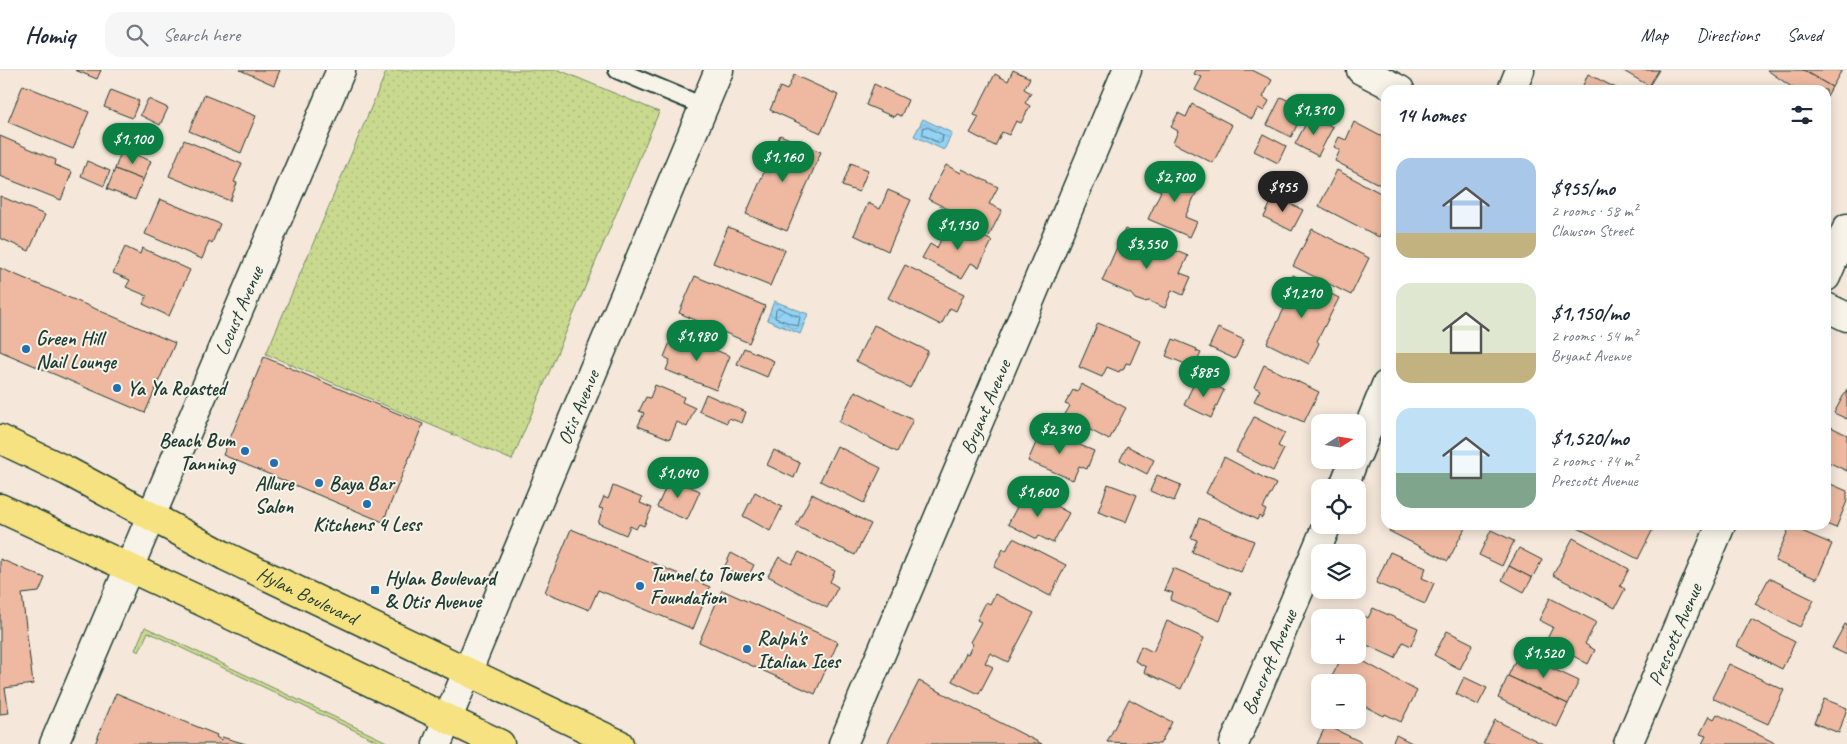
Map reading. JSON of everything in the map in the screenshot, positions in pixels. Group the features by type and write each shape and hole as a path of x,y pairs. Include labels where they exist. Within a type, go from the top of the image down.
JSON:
{"main road":[{"name":"Hylan Boulevard","path":"0,439 67,471 226,556 619,744"},
{"path":"0,508 500,744"}],"street":[{"name":"Locust Avenue","path":"54,744 341,70"},
{"name":"Otis Avenue","path":"437,744 719,70"},
{"name":"Bryant Avenue","path":"843,744 1127,70"},
{"path":"1361,70 1390,85"},
{"path":"1514,85 1520,70"},
{"path":"1831,265 1847,228"},
{"path":"1831,309 1847,317"},
{"path":"1366,434 1381,397"},
{"name":"Prescott Avenue","path":"1628,744 1719,530"},
{"name":"Bancroft Avenue","path":"1234,744 1323,534"}],"lane":[{"path":"617,70 704,106"}],"green space":[{"path":"387,70 559,70 659,112 512,460 266,354"},
{"path":"145,627 391,744 383,744 148,632 139,652 135,650"}],"water":[{"path":"923,119 952,133 944,150 914,136"},
{"path":"774,301 808,314 800,334 767,320"}],"building":[{"path":"75,70 101,70 97,79"},
{"path":"240,70 280,70 274,85"},
{"path":"1013,70 1030,78 1024,89 1031,93 1025,103 1030,106 1021,123 1016,121 1009,135 1002,132 995,146 970,133 979,117 974,115 995,74 1008,81"},
{"path":"1196,70 1252,70 1272,80 1263,97 1269,101 1264,111 1258,108 1252,119 1195,90 1202,77 1194,74"},
{"path":"1622,70 1659,70 1650,85"},
{"path":"1767,70 1803,70 1829,85 1789,85"},
{"path":"1803,70 1842,70 1832,87"},
{"path":"1588,74 1610,85 1583,85"},
{"path":"794,75 838,95 821,133 770,110 780,87 787,90"},
{"path":"874,84 908,100 901,116 896,114 894,117 866,105"},
{"path":"23,85 89,112 73,149 8,122"},
{"path":"111,90 139,101 132,118 104,107"},
{"path":"204,95 256,116 241,153 189,131"},
{"path":"1281,97 1305,109 1291,137 1267,125"},
{"path":"148,99 168,108 160,125 140,115"},
{"path":"1192,104 1232,125 1213,163 1173,143 1178,131 1171,127 1178,113 1186,117"},
{"path":"1310,116 1333,127 1318,156 1295,144"},
{"path":"1354,122 1381,136 1381,185 1335,161 1340,150 1334,147 1339,137 1346,140"},
{"path":"1263,134 1286,146 1278,163 1254,151"},
{"path":"780,135 821,152 787,231 746,214"},
{"path":"0,136 56,160 55,165 72,172 61,200 0,176"},
{"path":"184,140 242,164 234,182 237,183 230,201 169,176"},
{"path":"122,149 151,161 143,180 115,169"},
{"path":"87,161 110,171 104,186 81,176"},
{"path":"851,163 868,170 859,192 842,186"},
{"path":"946,165 961,173 962,169 998,187 989,204 1002,210 989,236 964,223 966,218 928,199"},
{"path":"115,169 143,180 135,200 107,189"},
{"path":"1171,169 1201,182 1185,217 1197,222 1190,237 1148,219 1161,191 1157,189 1162,176 1167,178"},
{"path":"1337,170 1381,193 1381,233 1379,237 1319,206"},
{"path":"888,190 911,200 888,251 854,235 868,203 880,209"},
{"path":"0,196 45,215 29,251 0,238"},
{"path":"1274,196 1303,210 1292,231 1264,217"},
{"path":"160,199 220,224 212,243 209,241 202,259 145,234"},
{"path":"963,226 992,241 979,267 971,263 962,278 922,258 930,244 937,248 947,227 960,234"},
{"path":"728,227 785,250 770,286 713,263"},
{"path":"1125,229 1188,256 1180,273 1191,277 1183,295 1172,290 1165,308 1149,301 1144,302 1135,299 1131,294 1102,281"},
{"path":"1312,229 1369,258 1351,295 1293,266"},
{"path":"125,247 140,254 142,248 190,270 169,316 143,304 147,296 126,287 130,280 113,273"},
{"path":"905,265 964,294 956,311 950,308 941,325 888,298"},
{"path":"0,268 175,343 145,413 0,351"},
{"path":"1293,275 1339,298 1317,341 1319,343 1309,364 1267,343 1288,301 1281,298"},
{"path":"695,276 765,306 749,343 679,313"},
{"path":"1098,323 1140,341 1130,364 1126,363 1123,370 1119,372 1107,367 1102,377 1079,367"},
{"path":"874,325 928,351 910,388 856,361"},
{"path":"1218,328 1244,340 1235,359 1209,347"},
{"path":"681,336 730,356 716,390 666,370 670,360 664,357 670,342 677,345"},
{"path":"1173,339 1197,349 1196,351 1201,353 1195,365 1191,363 1190,366 1166,356"},
{"path":"744,348 774,361 767,377 737,364"},
{"path":"264,357 423,424 383,522 223,455"},
{"path":"1264,365 1319,392 1304,422 1254,401 1260,390 1254,387"},
{"path":"1197,377 1224,390 1211,418 1184,405"},
{"path":"1081,384 1126,408 1109,440 1064,416 1070,406 1065,404 1073,390 1077,392"},
{"path":"655,385 684,397 682,402 695,408 687,427 677,422 670,439 638,426 644,413 639,411 646,397 650,398"},
{"path":"1847,389 1847,419 1834,413"},
{"path":"855,391 913,420 897,452 839,422"},
{"path":"706,394 746,412 742,423 729,418 727,423 699,411"},
{"path":"1254,417 1285,433 1278,446 1284,449 1273,471 1236,452"},
{"path":"1831,427 1847,435 1847,471 1831,463"},
{"path":"1042,429 1094,451 1087,469 1079,466 1073,480 1028,461"},
{"path":"837,446 881,468 864,503 820,481"},
{"path":"1127,446 1154,460 1147,474 1120,460"},
{"path":"774,450 800,463 794,478 767,465"},
{"path":"1224,457 1276,484 1263,508 1266,510 1262,518 1259,516 1257,520 1206,493"},
{"path":"1157,475 1181,485 1174,501 1150,491"},
{"path":"670,478 700,491 687,520 657,507"},
{"path":"1108,484 1137,495 1126,522 1098,512"},
{"path":"1831,484 1847,491 1847,501 1836,528 1831,526"},
{"path":"613,486 642,498 640,503 652,508 644,526 639,524 636,529 630,526 626,535 598,523 603,509 599,508 604,497 608,499"},
{"path":"1026,490 1069,513 1053,543 1039,536 1037,539 1008,524"},
{"path":"755,492 782,507 770,531 743,516"},
{"path":"812,494 871,524 855,555 796,526"},
{"path":"1199,518 1254,541 1241,572 1192,552 1197,540 1191,538"},
{"path":"571,529 710,587 693,629 598,590 589,610 545,592"},
{"path":"1390,530 1464,530 1448,561"},
{"path":"1491,530 1514,541 1502,566 1479,555"},
{"path":"1582,530 1652,530 1638,559"},
{"path":"1788,530 1799,530 1832,544 1817,579 1775,561"},
{"path":"1013,538 1066,565 1050,596 994,567 1003,549 1006,551"},
{"path":"1573,538 1629,569 1620,586 1625,589 1615,608 1553,575"},
{"path":"1519,548 1542,560 1532,578 1509,566"},
{"path":"799,552 835,571 830,582 838,587 827,608 768,576 779,557 792,564"},
{"path":"1390,552 1426,568 1422,578 1434,583 1425,604 1376,583"},
{"path":"731,553 754,565 747,579 724,568"},
{"path":"0,559 45,578 39,592 22,594 33,684 5,688 9,713 0,714"},
{"path":"1509,566 1532,578 1524,592 1502,580"},
{"path":"1173,568 1231,592 1220,621 1170,600 1173,593 1164,590"},
{"path":"1769,578 1814,600 1800,627 1755,604"},
{"path":"722,590 838,642 815,694 699,642"},
{"path":"995,594 1034,613 1008,662 990,653 985,663 993,667 979,694 952,681 966,653 968,654 973,644 970,642 981,622 977,620 986,602 990,604"},
{"path":"1550,598 1596,622 1585,644 1595,650 1588,664 1546,641 1553,627 1539,620"},
{"path":"1373,608 1418,628 1411,646 1403,642 1395,658 1366,645 1366,617 1368,618"},
{"path":"1751,619 1795,642 1782,669 1737,646"},
{"path":"1167,621 1204,638 1181,689 1144,672 1146,667 1135,661 1141,646 1153,652"},
{"path":"1845,624 1847,625 1847,655 1832,648"},
{"path":"1447,631 1473,644 1460,669 1434,655"},
{"path":"1519,653 1579,681 1568,704 1508,676"},
{"path":"1366,663 1417,691 1401,722 1366,707 1366,674 1333,674 1338,664"},
{"path":"1729,664 1784,690 1768,724 1712,698"},
{"path":"1508,676 1568,704 1557,727 1498,698"},
{"path":"1464,677 1487,688 1478,705 1456,694"},
{"path":"919,681 1042,744 887,744"},
{"path":"116,693 217,735 216,737 221,740 222,737 246,744 95,744"},
{"path":"1129,699 1172,722 1160,744 1107,742"},
{"path":"1824,699 1847,708 1839,733 1814,723"},
{"path":"1717,714 1777,744 1702,744 1706,736 1700,734 1709,716 1714,719"},
{"path":"1495,720 1543,744 1483,744"},
{"path":"1324,729 1334,729 1361,742 1360,744 1317,744"},
{"path":"1396,735 1414,744 1392,744"}],"place":[{"name":"Green Hill Nail Lounge","path":"26,349"},
{"name":"Ya Ya Roasted","path":"117,388"},
{"name":"Beach Bum Tanning","path":"245,451"},
{"name":"Allure Salon","path":"274,463"},
{"name":"Baya Bar","path":"319,483"},
{"name":"Kitchens 4 Less","path":"367,504"},
{"name":"Tunnel to Towers Foundation","path":"640,586"},
{"name":"Hylan Boulevard & Otis Avenue","path":"375,590"},
{"name":"Ralph's Italian Ices","path":"747,649"}]}
